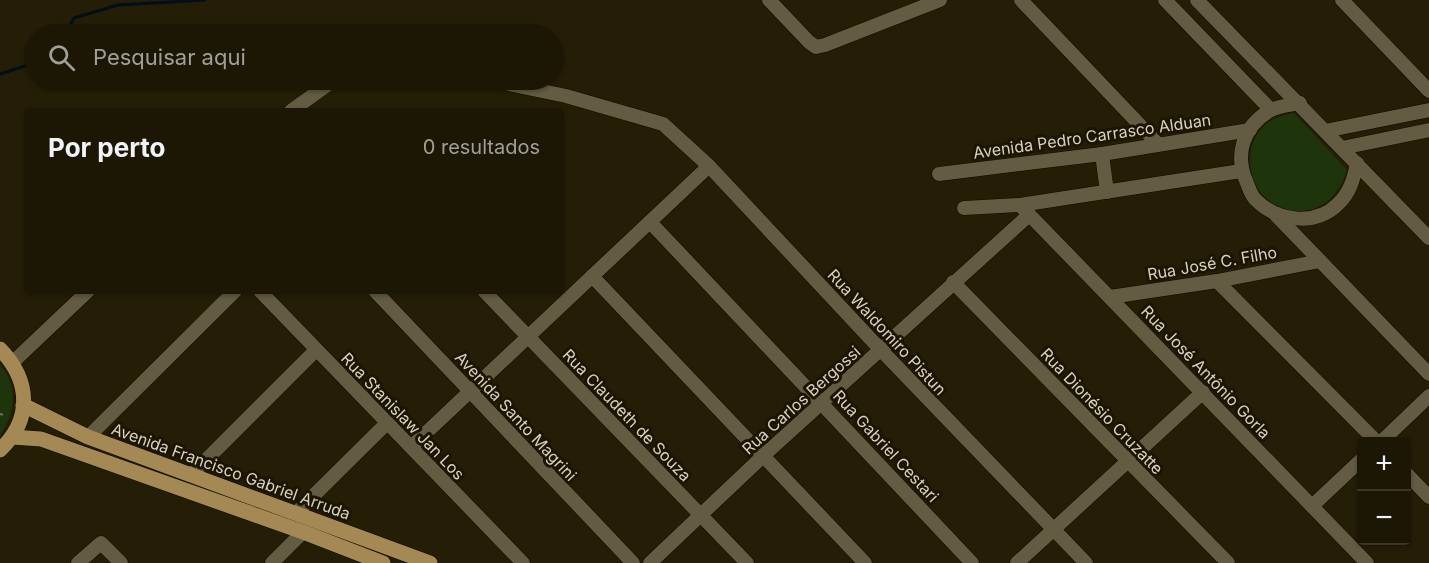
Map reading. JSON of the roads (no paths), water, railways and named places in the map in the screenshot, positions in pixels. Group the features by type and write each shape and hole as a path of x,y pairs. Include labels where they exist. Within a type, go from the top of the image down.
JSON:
{"main road":[{"path":"0,349 13,362 21,380 23,405 21,419 12,437 0,450"},
{"name":"Avenida Francisco Gabriel Arruda","path":"23,405 88,437 296,513 400,554 430,563"},
{"name":"Avenida Francisco Gabriel Arruda","path":"12,437 41,439 303,532 383,563"}],"street":[{"path":"769,0 809,42 816,46 825,45 940,0"},
{"path":"905,0 915,11"},
{"path":"1021,0 1158,144"},
{"path":"1165,0 1270,110"},
{"path":"1197,0 1429,238"},
{"path":"1342,0 1429,91"},
{"path":"308,107 324,90"},
{"name":"Rua Waldomiro Pistun","path":"538,90 663,124 709,166 880,349 1086,563"},
{"path":"1300,104 1270,110 1254,122 1241,143 1241,171 1254,198 1275,214 1429,374"},
{"path":"1325,131 1429,110"},
{"name":"Avenida Pedro Carrasco Alduan","path":"939,174 1102,154 1250,130"},
{"path":"1342,148 1429,130"},
{"path":"1102,154 1107,192"},
{"path":"1275,214 1298,220 1322,215 1338,204 1353,183 1357,163"},
{"path":"411,447 709,166"},
{"path":"964,208 1025,210 1107,192 1241,171"},
{"name":"Rua Carlos Bergossi","path":"650,563 953,282 1025,210"},
{"name":"Rua José Antônio Gorla","path":"1025,210 1367,563"},
{"name":"Rua Gabriel Cestari","path":"650,222 972,563"},
{"name":"Rua José C. Filho","path":"1110,297 1216,281 1320,261"},
{"path":"592,276 865,563"},
{"path":"1216,281 1375,437"},
{"name":"Rua Dionésio Cruzatte","path":"953,282 1228,563"},
{"path":"13,362 85,294"},
{"path":"88,437 232,294"},
{"name":"Rua Stanislaw Jan Los","path":"263,294 523,563"},
{"name":"Avenida Santo Magrini","path":"378,294 633,563"},
{"name":"Rua Claudeth de Souza","path":"487,294 747,563"},
{"path":"191,475 316,350"},
{"path":"1017,563 1203,392"},
{"path":"1383,437 1429,396"},
{"path":"296,513 387,423"},
{"path":"1312,506 1357,464"},
{"path":"1411,477 1429,497"},
{"path":"272,563 303,532"},
{"path":"78,563 101,543 121,563"}],"waterway":[{"path":"71,24 74,18 118,5 205,0"},
{"path":"0,74 24,66"}]}
